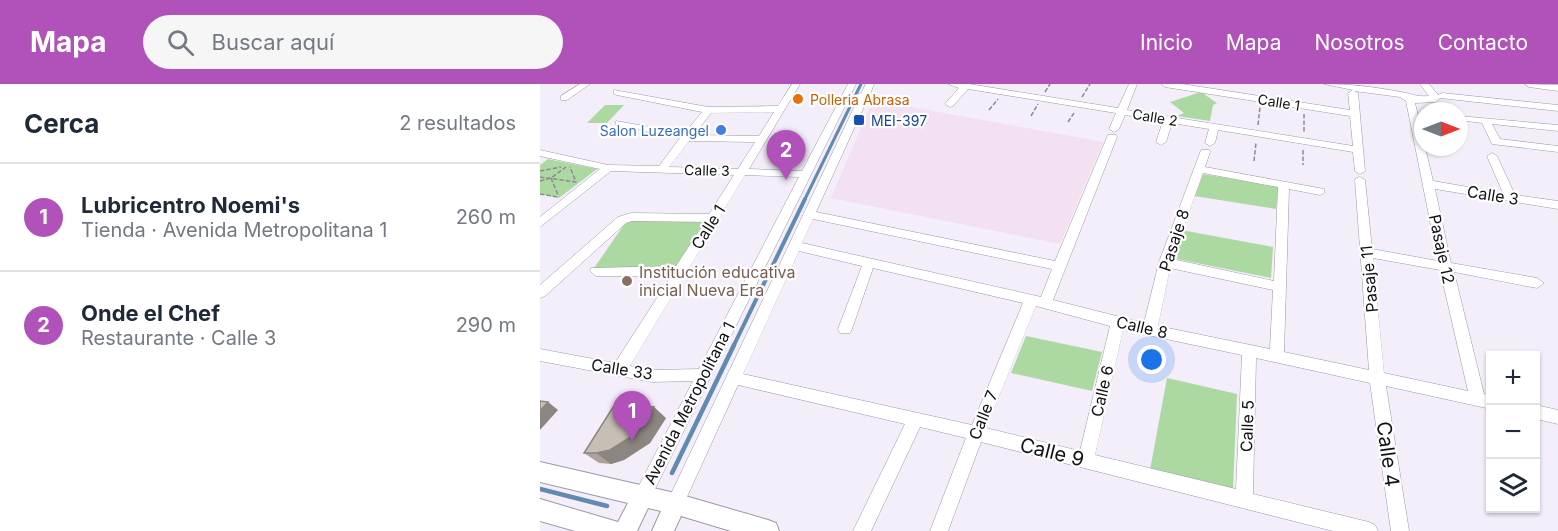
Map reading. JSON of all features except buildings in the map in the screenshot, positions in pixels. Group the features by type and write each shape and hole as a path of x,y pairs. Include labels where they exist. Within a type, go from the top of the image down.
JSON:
{"main road":[{"path":"540,472 675,504 768,531"},
{"name":"Avenida Metropolitana 1","path":"625,531 642,496"},
{"name":"Avenida Metropolitana 1","path":"663,531 675,504"},
{"path":"540,510 612,531"}],"street":[{"path":"564,98 586,84"},
{"name":"Calle 1","path":"619,370 796,84"},
{"name":"Avenida Metropolitana 1","path":"852,84 858,93"},
{"name":"Calle 2","path":"952,84 1358,150"},
{"path":"1121,112 1133,84"},
{"name":"Calle 1","path":"1165,84 1226,89 1261,99 1356,114"},
{"path":"1328,84 1403,95 1410,99 1436,99 1424,84"},
{"path":"1529,84 1558,88"},
{"path":"950,104 966,86"},
{"path":"617,92 708,110 781,110"},
{"path":"858,93 881,98"},
{"name":"Avenida Metropolitana 1","path":"642,496 806,174 858,93"},
{"name":"Avenida Metropolitana 1","path":"675,504 810,214 858,93"},
{"name":"Pasaje 11","path":"1353,93 1377,377"},
{"path":"1443,96 1558,108"},
{"name":"Pasaje 12","path":"1410,99 1446,267 1485,401"},
{"path":"662,169 708,110"},
{"name":"Calle 7","path":"939,531 975,433 1038,302 1058,266 1121,112"},
{"path":"1161,142 1168,119"},
{"path":"1468,119 1558,128"},
{"path":"1485,120 1496,142 1558,149"},
{"path":"619,123 685,137 762,139"},
{"path":"1509,123 1522,145"},
{"name":"Pasaje 8","path":"1150,329 1165,262 1214,127"},
{"path":"1492,156 1511,197"},
{"path":"540,163 550,157"},
{"name":"Calle 3","path":"550,157 609,168 806,174"},
{"path":"540,223 609,168"},
{"path":"1198,169 1320,191"},
{"path":"1277,357 1284,184"},
{"name":"Calle 3","path":"1428,184 1558,205"},
{"path":"810,214 1058,266"},
{"path":"540,293 622,220 631,217 714,218"},
{"name":"Calle 8","path":"795,246 1118,322 1485,401"},
{"path":"1366,252 1537,283"},
{"path":"1165,262 1280,287"},
{"path":"845,329 869,263"},
{"path":"596,271 681,271"},
{"name":"Calle 6","path":"1086,460 1118,322"},
{"name":"Calle 5","path":"1244,501 1249,351"},
{"name":"Calle 33","path":"540,355 652,376 704,375"},
{"name":"Calle 4","path":"1377,377 1400,531"},
{"name":"Calle 9","path":"733,378 975,433 1369,531"},
{"path":"1540,413 1558,417"},
{"path":"862,531 916,419"}],"path":[{"path":"1254,161 1261,99"},
{"path":"1303,165 1304,106"},
{"path":"550,157 569,165 576,182"},
{"path":"540,171 569,165"},
{"path":"540,181 551,178 569,165"},
{"path":"540,177 576,182"},
{"path":"540,194 558,196 551,178"},
{"path":"567,189 576,182"}],"shaded area":[{"path":"873,100 1103,142 1060,244 831,198"}],"green space":[{"path":"1201,92 1217,103 1213,105 1210,121 1177,116 1184,113 1170,102"},
{"path":"605,105 624,105 607,123 587,123"},
{"path":"548,159 597,169 559,198 540,194 540,165"},
{"path":"1202,174 1279,186 1276,209 1194,196"},
{"path":"628,219 708,219 678,269 594,268"},
{"path":"1181,230 1273,247 1271,278 1172,258"},
{"path":"1026,336 1102,352 1092,391 1011,373"},
{"path":"1167,378 1237,394 1233,490 1150,470"}],"waterway":[{"path":"804,201 861,84"},
{"path":"733,347 805,199"},
{"path":"672,473 734,345"},
{"path":"540,489 607,506"}],"place":[{"name":"Polleria Abrasa","path":"798,99"},
{"name":"MEI-397","path":"859,120"},
{"name":"Salon Luzeangel","path":"721,130"},
{"name":"Onde el Chef","path":"786,180"},
{"name":"Institución educativa inicial Nueva Era","path":"627,281"},
{"name":"Lubricentro Noemi's","path":"632,441"}]}
